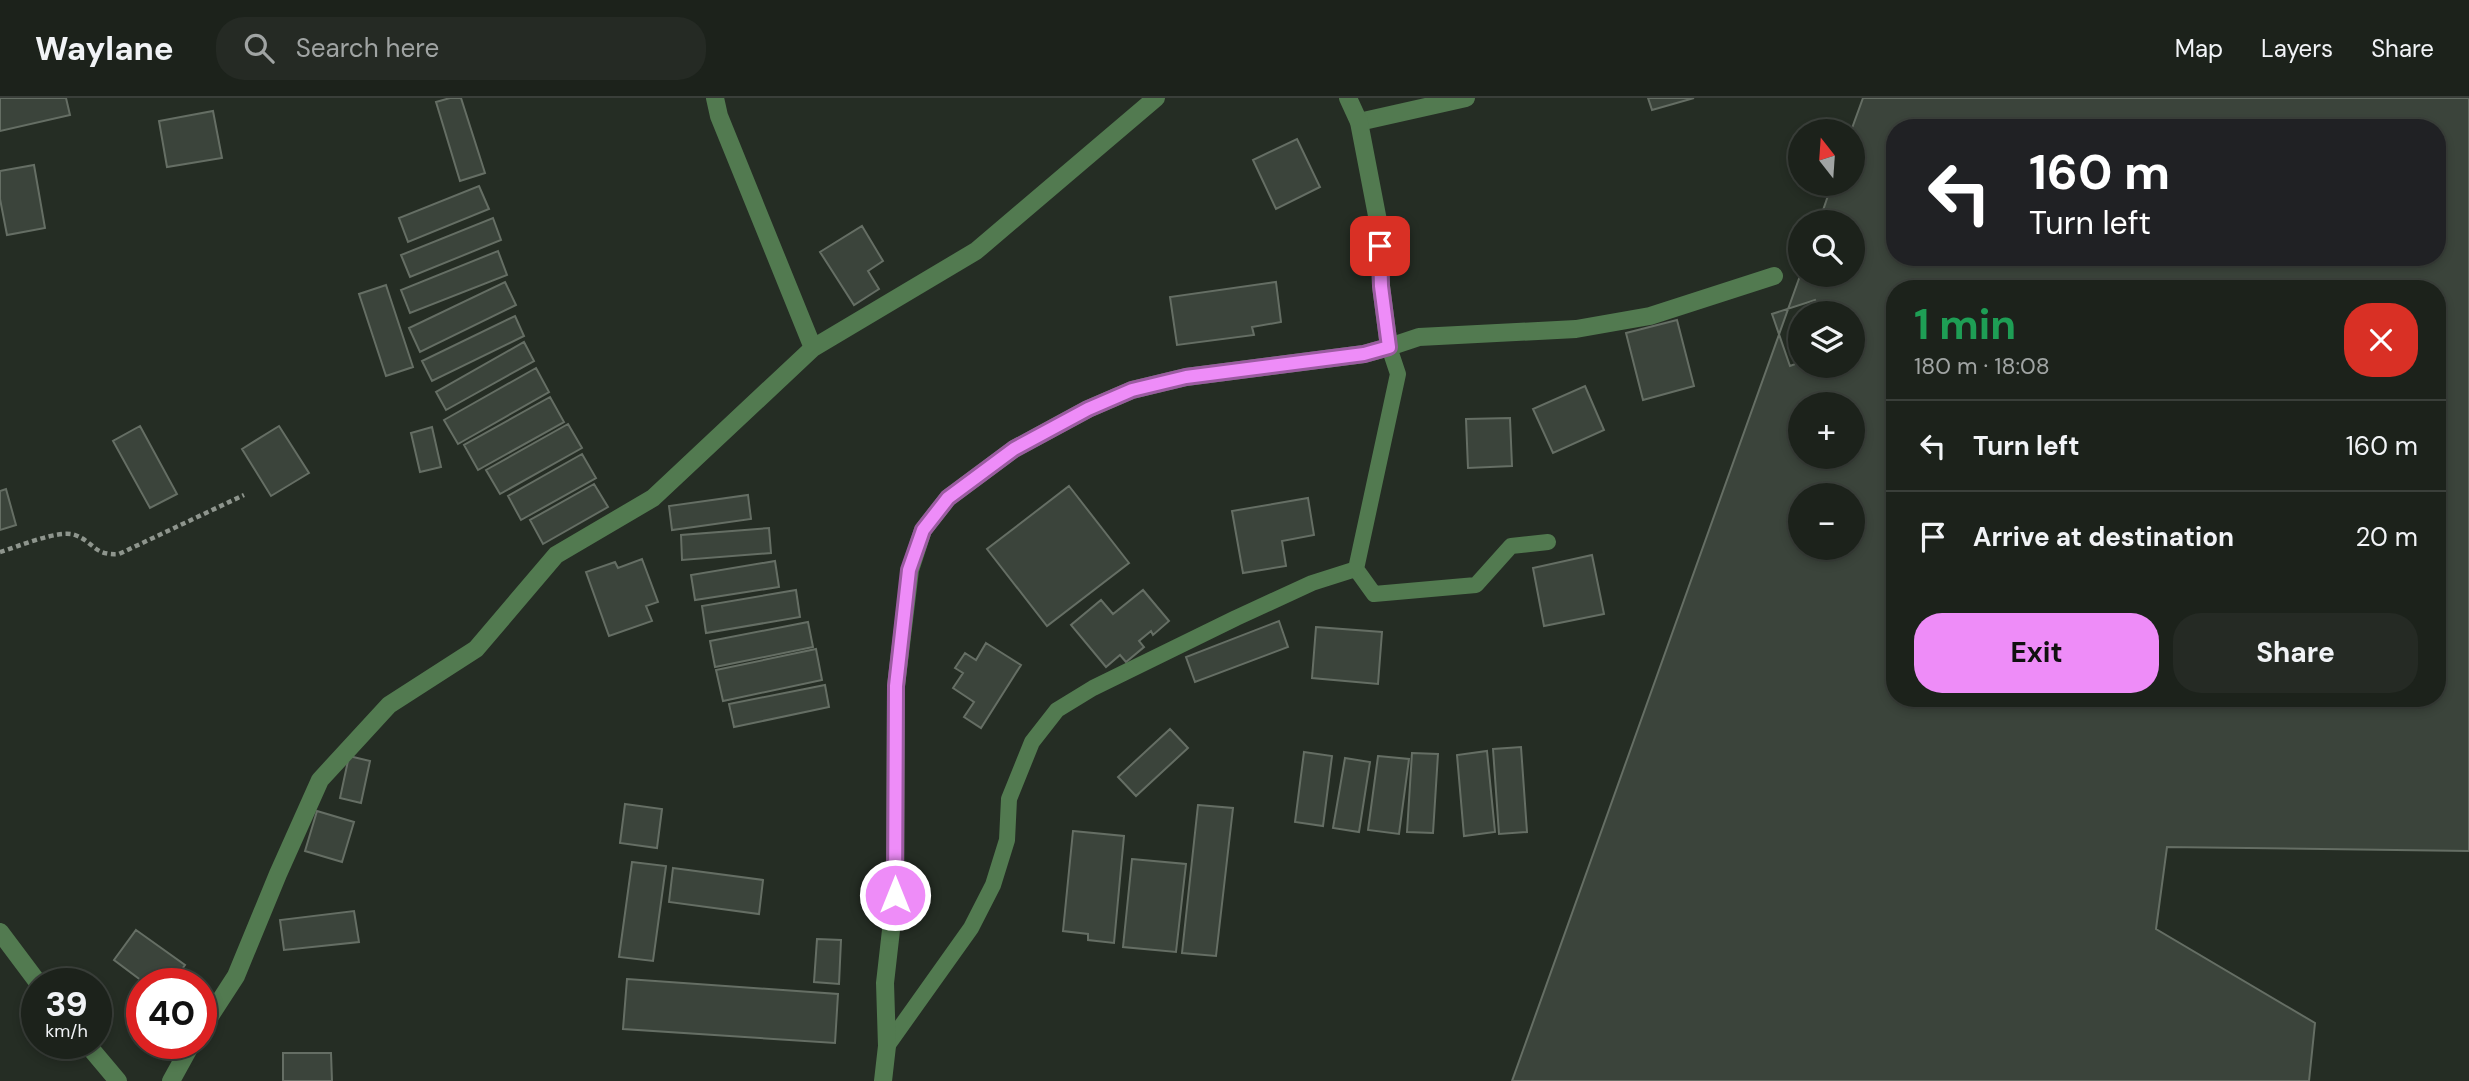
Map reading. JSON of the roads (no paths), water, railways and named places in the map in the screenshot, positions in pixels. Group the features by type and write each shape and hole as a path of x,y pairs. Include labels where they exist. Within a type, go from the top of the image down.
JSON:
{"street":[{"path":"715,98 719,116 813,348"},
{"path":"217,1005 236,976 320,780 389,705 476,649 556,555 653,498 813,348 976,251 1156,98"},
{"path":"1348,98 1359,122 1379,226 1381,286 1389,347"},
{"path":"1359,122 1466,98"},
{"path":"883,1081 887,1046 885,982 895,895 896,686 909,570 923,530 948,498 1014,449 1088,409 1132,390 1186,377 1364,354 1419,337 1576,329 1650,316 1774,276"},
{"path":"0,932 27,968"},
{"path":"99,1059 118,1081"},
{"path":"171,1081 183,1059"}],"lane":[{"path":"1389,347 1398,374 1356,569 1374,594 1476,585 1511,546 1548,542"},
{"path":"887,1046 971,928 993,885 1007,840 1009,799 1032,742 1057,710 1093,688 1236,618 1311,583 1356,569"}]}
